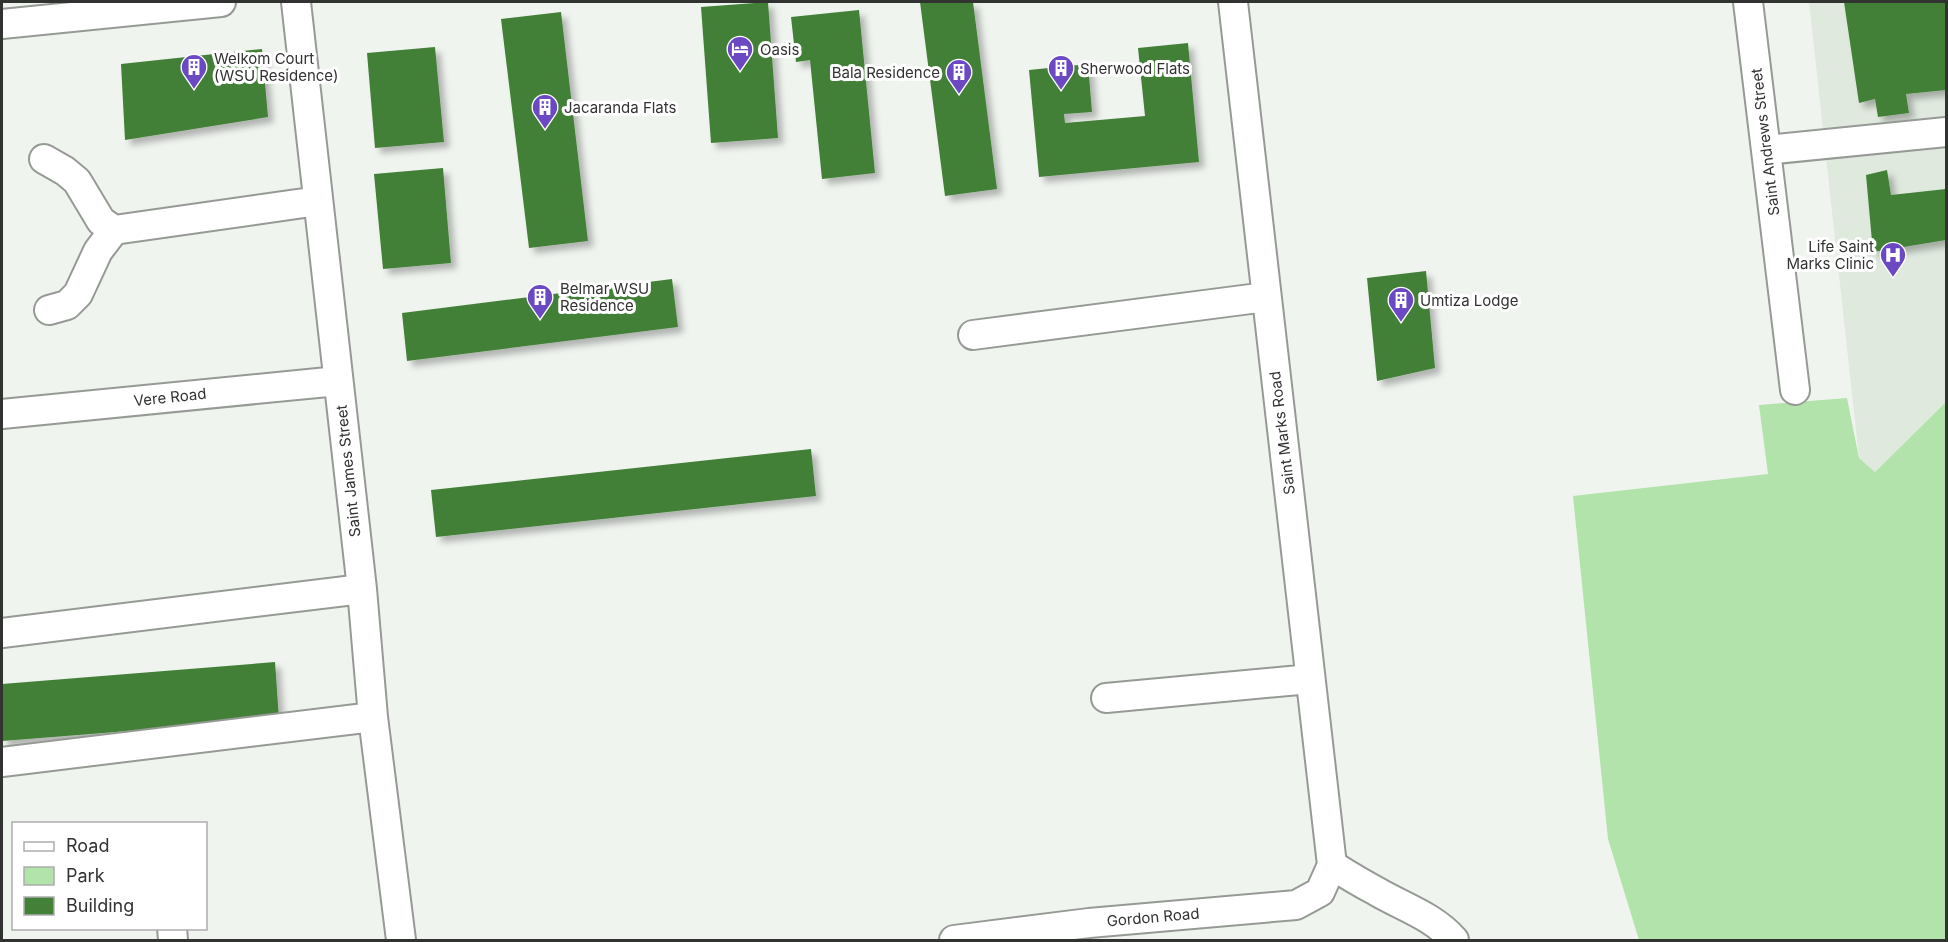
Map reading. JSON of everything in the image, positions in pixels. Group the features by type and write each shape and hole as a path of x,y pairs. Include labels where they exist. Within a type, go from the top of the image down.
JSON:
{"street":[{"path":"2,24 221,2"},
{"name":"Saint James Street","path":"296,2 362,589 373,717 401,940"},
{"name":"Saint Marks Road","path":"1233,2 1332,865"},
{"name":"Saint Andrews Street","path":"1748,2 1795,390"},
{"path":"1766,150 1947,132"},
{"path":"44,159 77,181 101,221 114,230 318,201"},
{"path":"49,310 67,305 78,294 89,267 114,230"},
{"path":"973,335 1266,297"},
{"name":"Vere Road","path":"2,414 338,381"},
{"path":"2,633 362,589"},
{"path":"1106,698 1310,679"},
{"path":"2,762 373,717"},
{"path":"1332,865 1377,892 1418,911 1447,932 1454,940"},
{"name":"Gordon Road","path":"954,940 1090,932 1296,905 1320,892 1332,865"}],"shaded area":[{"name":"Life Saint Marks Clinic","path":"1809,2 1946,2 1946,402 1875,472 1859,458"}],"green space":[{"path":"1847,398 1859,458 1875,472 1946,402 1946,940 1639,940 1608,839 1573,496 1768,474 1759,405"}],"building":[{"name":"Oasis","path":"768,2 778,138 711,143 701,7"},
{"name":"Bala Residence","path":"920,2 973,2 997,189 945,196"},
{"path":"1844,2 1946,2 1946,90 1906,94 1909,113 1878,117 1875,99 1859,103"},
{"path":"859,10 875,173 822,179 810,60 796,62 791,17"},
{"name":"Jacaranda Flats","path":"561,12 588,241 529,248 501,19"},
{"name":"Sherwood Flats","path":"1188,43 1199,162 1039,177 1029,70 1088,64 1092,112 1064,114 1065,123 1145,116 1138,48"},
{"path":"435,47 444,142 375,148 367,53"},
{"name":"Welkom Court (WSU Residence)","path":"262,49 268,117 125,140 121,64"},
{"path":"443,168 451,263 383,269 374,174"},
{"path":"1887,170 1891,195 1946,189 1946,240 1873,252 1866,175"},
{"name":"Umtiza Lodge","path":"1426,271 1435,368 1377,381 1367,278"},
{"name":"Belmar WSU Residence","path":"672,279 678,327 407,361 402,313"},
{"path":"811,449 816,496 436,537 431,490"},
{"path":"275,662 279,719 2,741 2,684"}],"place":[{"name":"Oasis","path":"740,72"},
{"name":"Welkom Court (WSU Residence)","path":"194,90"},
{"name":"Sherwood Flats","path":"1061,91"},
{"name":"Bala Residence","path":"959,95"},
{"name":"Jacaranda Flats","path":"545,130"},
{"name":"Life Saint Marks Clinic","path":"1893,278"},
{"name":"Belmar WSU Residence","path":"540,320"},
{"name":"Umtiza Lodge","path":"1401,323"}]}
